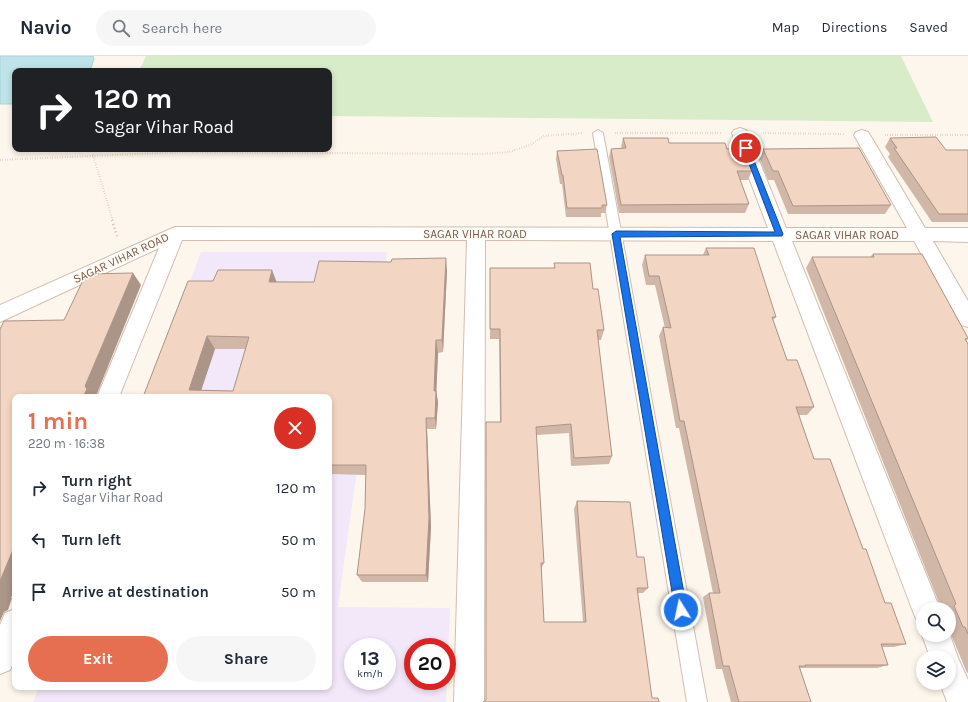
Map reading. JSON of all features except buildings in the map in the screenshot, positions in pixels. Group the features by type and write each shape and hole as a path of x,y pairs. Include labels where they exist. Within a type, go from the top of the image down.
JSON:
{"street":[{"path":"740,133 923,602"},
{"path":"862,135 968,319"},
{"path":"109,394 175,233"},
{"name":"SAGAR VIHAR ROAD","path":"5,312 175,233 968,235"},
{"path":"470,702 476,234"},
{"path":"0,328 5,312"},
{"path":"0,660 12,631"},
{"path":"956,686 962,701"}],"lane":[{"path":"598,133 697,702"}],"path":[{"path":"0,160 182,152 482,154 509,152 530,145 544,136 572,133 968,135"},
{"path":"93,155 124,256"}],"shaded area":[{"path":"201,252 387,252 338,607 450,608 449,638 404,638 404,690 447,690 446,702 33,702 38,690 332,690 332,394 148,394"}],"green space":[{"path":"146,56 901,56 933,122 332,116 332,68 140,68"}],"water":[{"path":"0,56 93,56 94,59 91,68 12,68 12,104 0,104"}],"route":[{"path":"681,610 616,234 780,234 746,148"}]}
